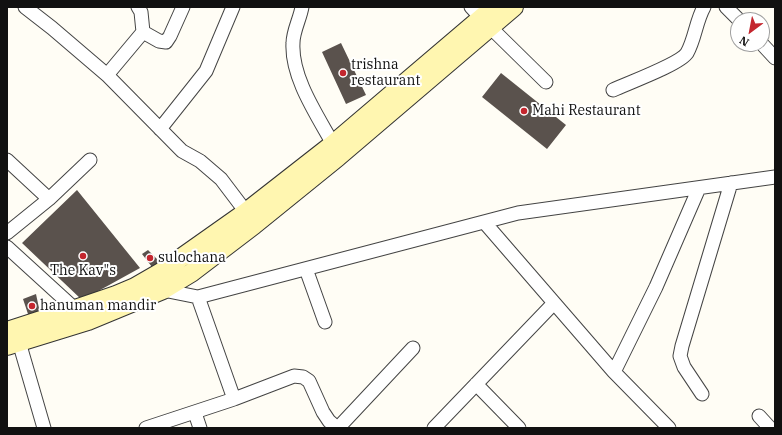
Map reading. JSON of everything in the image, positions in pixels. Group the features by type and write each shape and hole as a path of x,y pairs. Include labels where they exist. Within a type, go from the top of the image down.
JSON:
{"main road":[{"path":"11,340 75,309 135,287 148,279 246,212 333,144 484,15 514,7"},
{"path":"11,340 88,321 162,290 191,273 254,225 338,157 484,15"}],"street":[{"path":"25,7 107,75 182,151 200,161 221,178 246,212"},
{"path":"107,75 143,32 141,12 138,7"},
{"path":"143,32 159,41 166,42 183,7"},
{"path":"160,130 206,71 233,7"},
{"path":"302,7 293,42 295,65 303,88 333,144"},
{"path":"613,90 673,63 686,54 704,7"},
{"path":"484,15 546,82"},
{"path":"7,160 49,199"},
{"path":"7,233 49,199 90,160"},
{"path":"148,279 162,290 198,297 485,223 518,213 775,177"},
{"path":"702,394 684,367 680,356 731,183"},
{"path":"614,372 656,286 699,188"},
{"path":"485,223 614,372 669,428"},
{"path":"7,247 75,309"},
{"path":"306,269 325,322"},
{"path":"198,297 234,400"},
{"path":"434,428 554,303"},
{"path":"11,340 44,428"},
{"path":"146,428 234,400 294,376 302,377 309,381 323,412 329,421 338,428 413,348"},
{"path":"476,384 519,428"},
{"path":"195,413 200,428"},
{"path":"758,416 770,428"}],"building":[{"name":"trishna restaurant","path":"341,43 366,95 346,104 322,52"},
{"name":"Mahi Restaurant","path":"501,73 566,125 547,149 482,97"},
{"name":"The Kav\"s","path":"77,190 140,268 82,300 22,243"},
{"name":"sulochana","path":"148,250 160,262 152,267 142,254"},
{"name":"hanuman mandir","path":"36,294 40,313 29,317 23,299"}],"place":[{"name":"trishna restaurant","path":"343,73"},
{"name":"Mahi Restaurant","path":"524,111"},
{"name":"The Kav\"s","path":"83,256"},
{"name":"sulochana","path":"150,258"},
{"name":"hanuman mandir","path":"32,306"}]}
